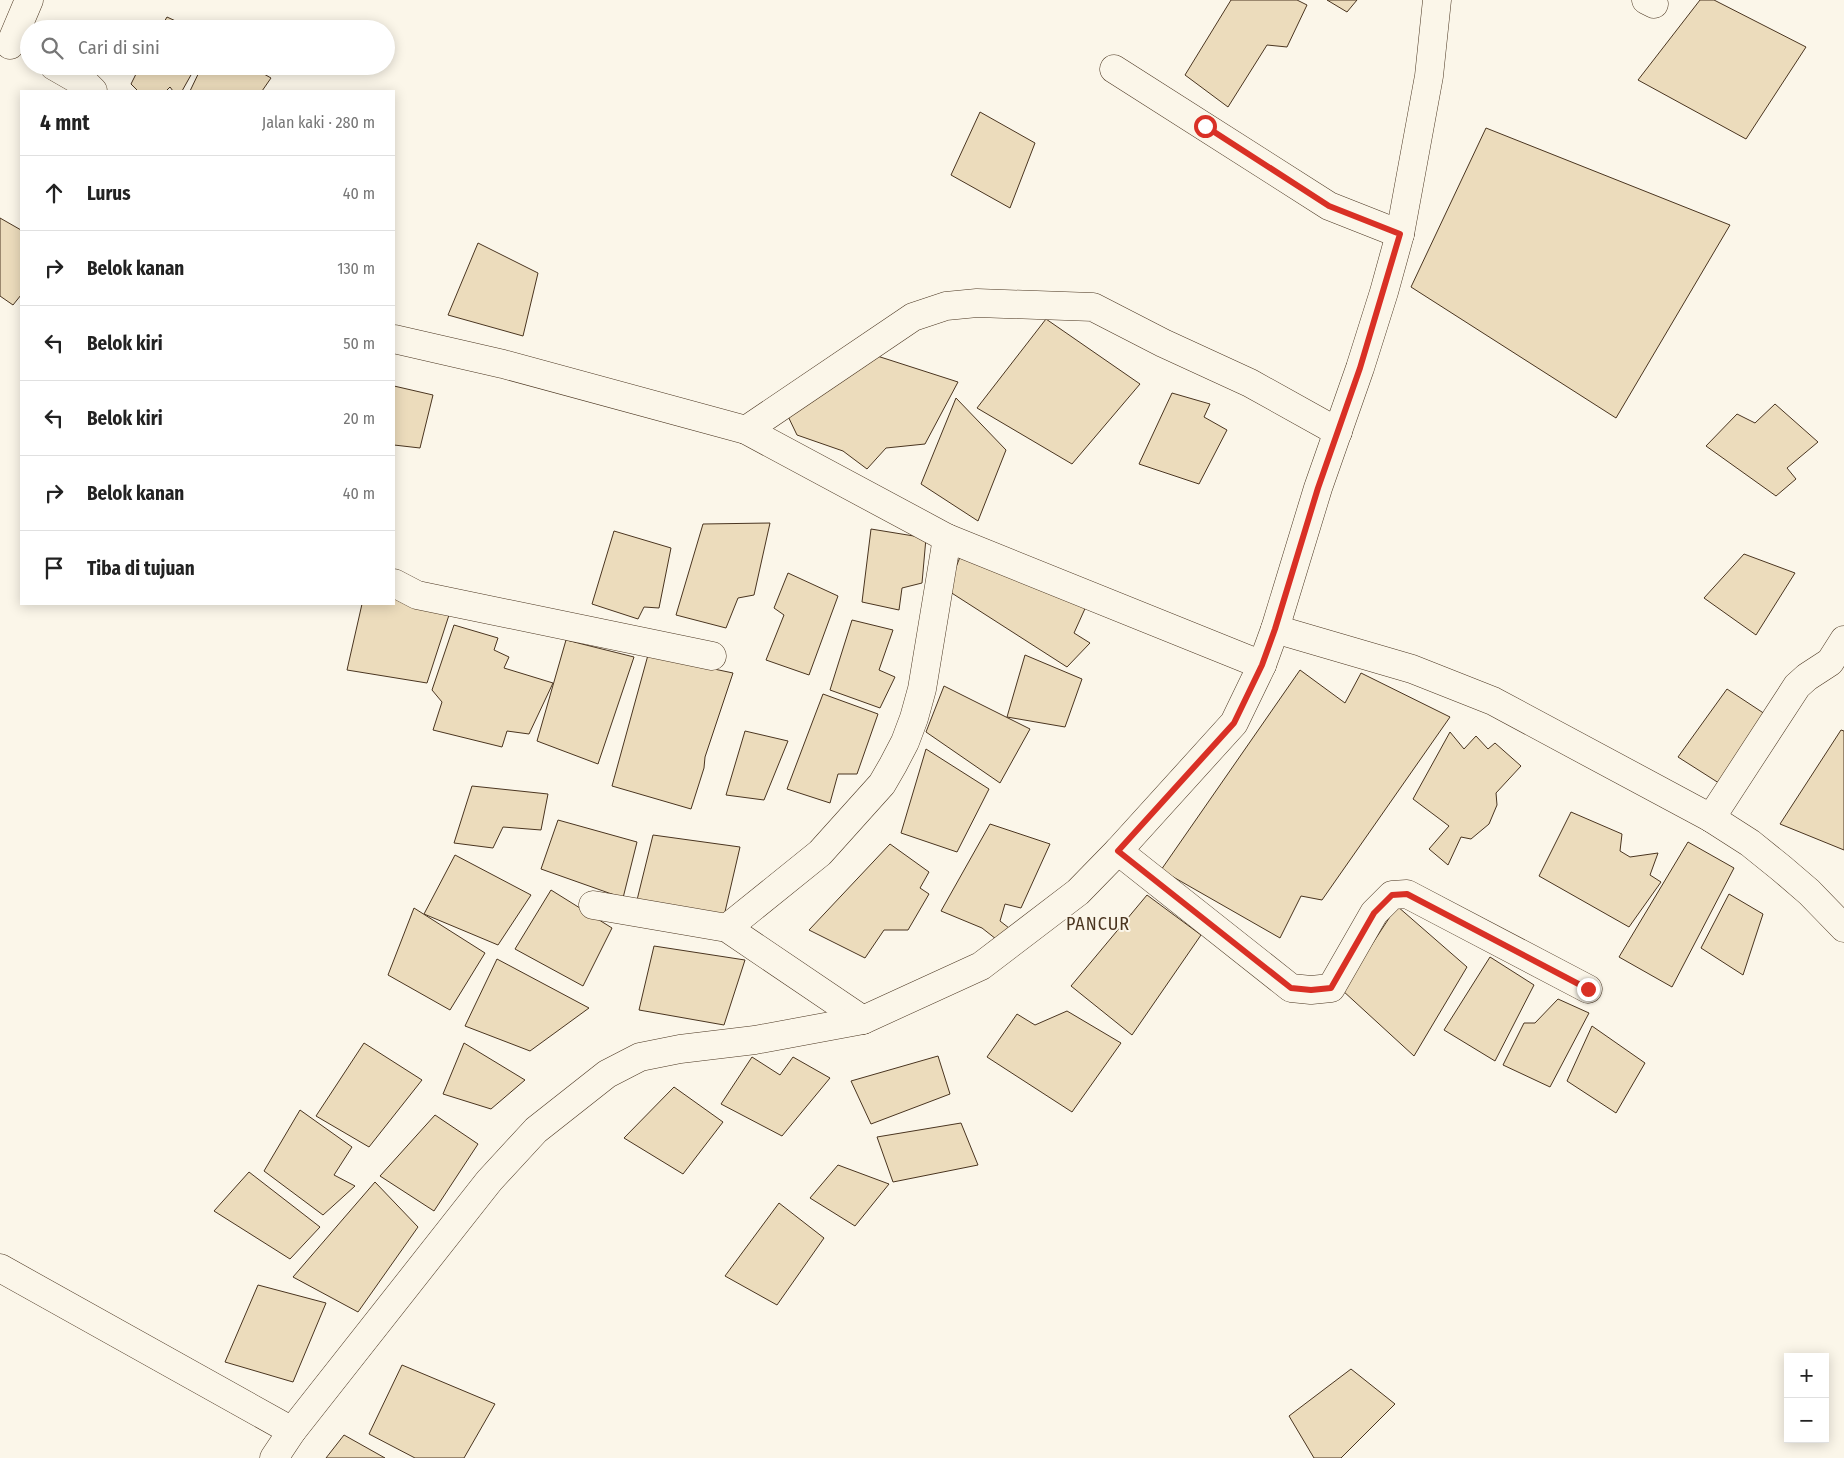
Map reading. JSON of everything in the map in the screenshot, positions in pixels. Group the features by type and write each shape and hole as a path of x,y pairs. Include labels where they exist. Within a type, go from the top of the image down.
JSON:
{"street":[{"path":"22,20 29,0"},
{"path":"274,1458 292,1431 489,1181 536,1130 607,1074 640,1057 680,1049 755,1040 863,1020 981,966 1078,892 1118,851 1234,723 1262,665 1275,629 1318,488 1363,358 1400,234 1429,76 1438,0"},
{"path":"13,47 20,26"},
{"path":"1114,69 1329,206 1400,234"},
{"path":"70,75 92,90"},
{"path":"746,430 913,317 946,306 977,302 1093,306 1164,343 1250,383 1338,432"},
{"path":"395,339 503,364 746,430 947,538 1262,665"},
{"path":"728,928 820,853 882,784 893,766 905,742 922,689 947,538"},
{"path":"395,584 417,595 712,656"},
{"path":"1275,629 1412,669 1493,701 1711,818 1750,843 1809,892 1844,928"},
{"path":"1711,818 1796,686 1806,677 1830,662 1844,640"},
{"path":"1118,851 1291,988 1311,990 1331,988 1374,913 1392,895 1407,894 1588,989"},
{"path":"593,905 728,928 863,1020"},
{"path":"0,1268 292,1431"}],"building":[{"path":"1231,0 1297,0 1307,5 1287,47 1267,45 1228,107 1185,75"},
{"path":"1327,0 1357,0 1347,12"},
{"path":"1700,0 1714,0 1806,47 1746,139 1638,80"},
{"path":"136,75 191,75 183,90 172,90 170,87 167,90 137,90 131,84"},
{"path":"198,75 266,75 271,78 263,90 190,90"},
{"path":"980,112 1035,143 1010,208 951,175"},
{"path":"1486,128 1730,225 1616,418 1411,287"},
{"path":"0,218 20,229 20,296 13,305 0,296"},
{"path":"478,243 538,273 523,336 448,315"},
{"path":"1046,319 1140,384 1072,464 977,408"},
{"path":"871,354 958,382 925,444 886,448 867,469 843,451 797,435 785,410"},
{"path":"395,386 433,395 420,448 395,445"},
{"path":"1172,393 1210,404 1204,417 1227,430 1199,484 1139,464"},
{"path":"956,398 1006,450 978,521 921,484"},
{"path":"1775,404 1818,442 1787,468 1796,479 1776,496 1706,446 1737,414 1755,423"},
{"path":"770,523 754,595 738,598 726,628 676,615 703,524"},
{"path":"871,529 926,538 922,583 902,588 899,610 862,602"},
{"path":"614,531 671,548 659,608 644,607 638,619 592,604"},
{"path":"962,552 1088,602 1074,633 1090,643 1067,667 947,590"},
{"path":"1744,554 1795,573 1756,635 1704,598"},
{"path":"788,573 838,596 809,675 766,660 784,615 774,608"},
{"path":"395,597 449,615 427,683 347,670 362,605 395,605"},
{"path":"852,620 893,630 879,670 895,677 880,708 830,690"},
{"path":"454,625 498,638 494,650 509,657 504,668 553,683 529,734 507,731 502,747 433,730 442,702 432,690"},
{"path":"566,640 634,657 598,764 537,741"},
{"path":"648,655 733,673 705,757 704,768 691,809 612,786"},
{"path":"1025,655 1082,679 1065,727 1007,717"},
{"path":"1300,670 1345,703 1361,673 1450,717 1322,900 1301,896 1280,938 1161,870"},
{"path":"944,686 1030,729 1000,783 926,732"},
{"path":"1727,689 1768,716 1722,785 1678,757"},
{"path":"823,694 878,714 857,774 838,774 830,803 787,789"},
{"path":"1841,730 1844,731 1844,850 1780,824"},
{"path":"745,731 788,741 764,800 726,795"},
{"path":"1450,732 1464,749 1476,736 1488,749 1495,743 1521,766 1496,793 1497,805 1489,824 1471,839 1461,837 1448,865 1429,849 1449,826 1413,799"},
{"path":"926,749 989,789 957,852 901,833"},
{"path":"472,786 548,794 541,830 503,827 493,848 454,843"},
{"path":"1571,812 1622,834 1620,851 1630,857 1658,853 1650,875 1661,882 1629,927 1539,876"},
{"path":"558,820 637,842 623,898 541,869"},
{"path":"990,824 1050,844 1021,908 1005,904 1000,921 1009,928 996,939 982,928 941,911"},
{"path":"653,835 740,847 724,916 637,900"},
{"path":"1688,842 1734,868 1672,987 1619,957"},
{"path":"890,844 929,872 920,888 929,894 908,930 884,930 865,958 809,930"},
{"path":"455,855 531,895 498,945 424,914"},
{"path":"551,890 612,928 583,986 515,949"},
{"path":"1729,894 1763,914 1743,975 1701,948"},
{"path":"1147,895 1201,935 1132,1035 1071,986"},
{"path":"1397,906 1467,967 1414,1056 1342,990"},
{"path":"414,908 485,953 450,1010 388,975"},
{"path":"654,946 745,960 724,1025 639,1010"},
{"path":"1490,957 1534,985 1495,1061 1444,1030"},
{"path":"497,959 589,1008 530,1051 465,1026"},
{"path":"1558,999 1589,1013 1550,1087 1503,1065 1524,1023 1535,1023"},
{"path":"1067,1011 1121,1043 1072,1112 987,1057 1017,1014 1035,1025"},
{"path":"1592,1026 1645,1063 1616,1113 1567,1081"},
{"path":"364,1043 422,1080 369,1147 316,1116"},
{"path":"464,1043 525,1080 491,1109 443,1094"},
{"path":"938,1056 950,1094 871,1124 851,1081"},
{"path":"752,1057 780,1075 793,1057 830,1078 782,1136 721,1104"},
{"path":"674,1087 723,1122 683,1174 624,1138"},
{"path":"300,1110 352,1147 334,1175 355,1186 323,1215 264,1171"},
{"path":"435,1115 478,1144 434,1211 380,1176"},
{"path":"961,1123 978,1165 893,1182 877,1137"},
{"path":"838,1165 889,1184 855,1226 810,1198"},
{"path":"249,1172 320,1227 290,1259 214,1211"},
{"path":"375,1182 418,1227 358,1312 293,1277"},
{"path":"779,1203 824,1238 777,1305 725,1276"},
{"path":"258,1285 326,1303 293,1382 225,1362"},
{"path":"402,1365 495,1404 464,1458 415,1458 369,1434"},
{"path":"1351,1369 1395,1404 1341,1458 1314,1458 1289,1416"},
{"path":"344,1435 385,1458 326,1458"}],"district":[{"name":"PANCUR","path":"1098,924"}],"route":[{"path":"1205,126 1289,182 1329,206 1400,234 1360,368 1318,488 1275,629 1262,665 1234,723 1118,851 1291,988 1311,990 1331,988 1374,913 1392,895 1407,894 1588,989"}]}
